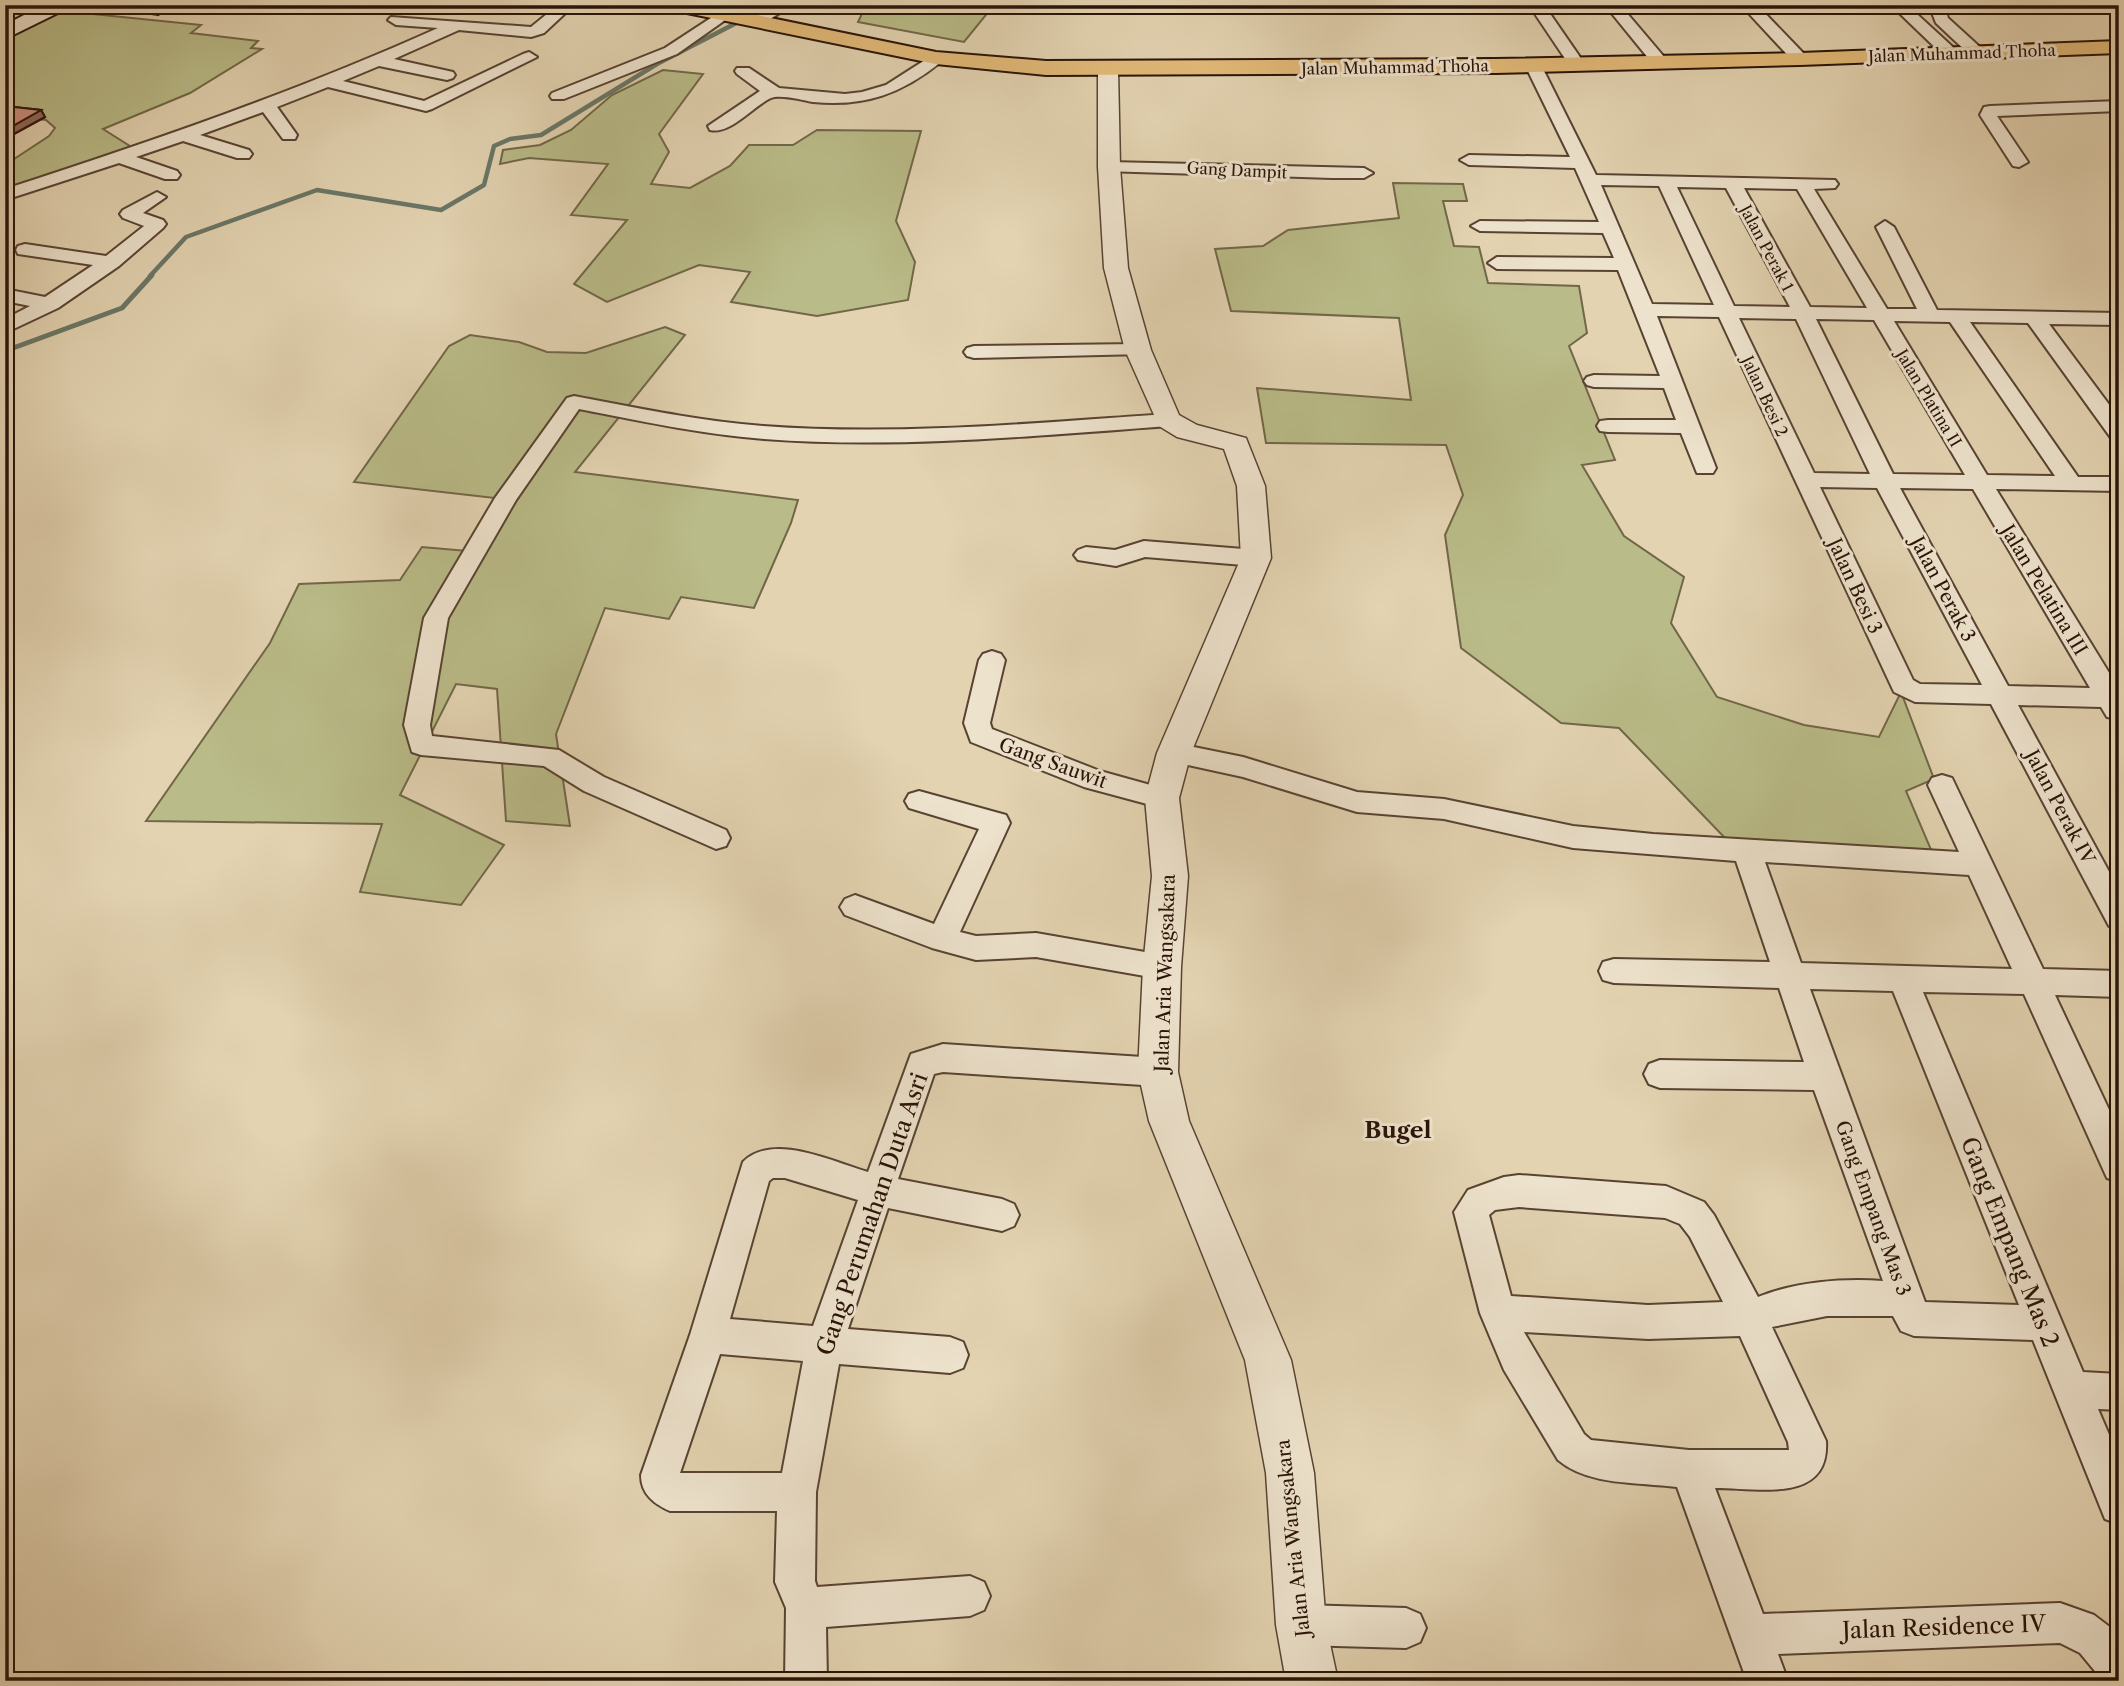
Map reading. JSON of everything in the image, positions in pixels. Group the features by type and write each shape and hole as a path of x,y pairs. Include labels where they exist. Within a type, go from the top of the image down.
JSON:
{"main road":[{"path":"5,33 59,5"},
{"name":"Jalan Muhammad Thoha","path":"677,5 936,58 985,64 1108,68 1273,69 1532,65 1800,59 2119,47"}],"street":[{"path":"396,20 536,32 567,5"},
{"path":"753,21 785,5"},
{"path":"1522,5 1568,63"},
{"path":"1536,5 1568,63"},
{"path":"1612,5 1659,61"},
{"path":"1748,5 1800,59"},
{"path":"1898,5 1950,53"},
{"path":"1936,5 1941,20 1976,52"},
{"path":"558,96 671,51 725,15"},
{"path":"5,195 185,136 379,61 454,27"},
{"path":"324,81 426,106 529,57"},
{"path":"743,71 771,91 826,99 857,100 877,96 911,80 936,58"},
{"path":"379,61 447,75"},
{"path":"1532,65 1586,171 1611,228 1705,468"},
{"path":"716,838 594,784 550,757 421,745 417,725 436,618 506,498 574,402 664,420 789,434 892,435 1168,419 1138,350 1116,268 1108,68"},
{"path":"716,126 771,91"},
{"path":"267,105 289,135"},
{"path":"2019,162 1989,115 1990,111 2119,106"},
{"path":"185,136 243,154"},
{"path":"121,158 171,175"},
{"path":"1469,160 1665,181 1829,184"},
{"name":"Gang Dampit","path":"1110,167 1218,168 1289,174 1364,173"},
{"name":"Jalan Besi 2","path":"1665,181 1804,480"},
{"name":"Jalan Perak 1","path":"1732,182 1803,313 1885,481"},
{"name":"Jalan Platina II","path":"1802,183 1980,482"},
{"path":"5,327 51,304 112,262 157,224 129,213 157,197"},
{"path":"1480,226 1611,228"},
{"path":"1885,228 1930,315"},
{"path":"25,250 112,262"},
{"path":"1497,263 1625,264"},
{"path":"5,295 51,304"},
{"path":"1644,310 2117,321"},
{"path":"1956,316 2071,483"},
{"path":"2034,317 2119,433"},
{"path":"974,352 1138,350"},
{"path":"1594,381 1672,382"},
{"name":"Jalan Aria Wangsakara","path":"1168,419 1187,430 1236,444 1251,486 1256,558 1174,753 1162,799 1170,876 1162,967 1158,1072 1169,1121 1268,1360 1290,1473 1301,1625 1312,1681"},
{"path":"1608,426 1689,427"},
{"path":"1804,480 2119,484"},
{"name":"Jalan Besi 3","path":"1804,480 1901,683 1907,690 2001,696"},
{"name":"Jalan Perak 3","path":"1885,481 2001,696"},
{"name":"Jalan Pelatina III","path":"1980,482 2115,704"},
{"path":"1086,555 1116,558 1144,549 1256,558"},
{"name":"Gang Sauwit","path":"992,660 977,723 980,735 1094,780 1162,799"},
{"path":"2001,696 2115,704"},
{"name":"Jalan Perak IV","path":"2001,696 2119,918"},
{"path":"1174,753 1243,767 1357,802 1444,809 1573,836 1653,845 1979,864"},
{"path":"1942,785 2119,1167"},
{"path":"919,801 996,823 942,939"},
{"name":"Gang Empang Mas 3","path":"1746,850 1914,1319 2043,1323"},
{"path":"855,907 942,939 976,948 1036,945 1162,967"},
{"path":"1614,971 2119,984"},
{"name":"Gang Empang Mas 2","path":"1903,979 2119,1505"},
{"name":"Gang Perumahan Duta Asri","path":"806,1681 806,1608 795,1582 797,1492 824,1345 922,1064 943,1058 1158,1072"},
{"path":"1660,1074 1825,1076"},
{"path":"797,1492 670,1492 660,1482 660,1475 708,1335 755,1174 760,1167 772,1162 785,1163 879,1191 1002,1215"},
{"path":"1519,1191 1678,1205 1692,1213 1702,1226 1750,1318 1807,1441 1808,1458 1797,1469 1689,1469 1582,1456 1571,1447 1523,1368 1498,1313 1471,1212 1476,1201 1488,1196 1519,1191"},
{"path":"1498,1313 1648,1322 1750,1318 1761,1311 1808,1302 1855,1298 1907,1302"},
{"path":"708,1335 950,1354"},
{"path":"2070,1390 2119,1392"},
{"path":"1689,1469 1768,1681"},
{"path":"806,1608 970,1597"},
{"name":"Jalan Residence IV","path":"1749,1635 2060,1623 2091,1633 2110,1653 2119,1668"},
{"path":"1301,1625 1406,1628"}],"green space":[{"path":"866,5 994,5 964,42 858,22"},
{"path":"53,10 201,25 191,33 258,41 251,48 262,49 190,93 103,129 133,148 5,192 5,165 49,136 55,128 46,120 5,115 5,37"},
{"path":"663,70 703,74 659,134 669,152 651,184 690,188 730,166 749,145 793,145 817,130 921,131 896,221 915,262 908,300 817,316 731,302 750,272 699,265 607,302 574,284 627,220 571,215 608,164 529,158 500,164 503,150 540,145 571,130 612,95"},
{"path":"1393,183 1463,184 1467,201 1443,201 1454,246 1479,247 1488,283 1579,286 1587,333 1569,346 1615,460 1582,465 1624,536 1684,577 1671,623 1717,697 1804,725 1879,737 1901,692 1934,779 1906,791 1935,859 1725,838 1619,728 1561,723 1461,648 1445,535 1463,495 1446,445 1266,443 1257,388 1411,400 1399,318 1231,311 1215,249 1263,246 1288,230 1399,218"},
{"path":"665,327 685,335 575,472 798,500 791,523 754,608 681,597 669,619 605,608 556,734 570,826 506,821 497,689 456,684 400,795 504,845 461,905 360,892 382,824 146,821 270,643 299,584 400,580 422,547 479,552 512,500 354,482 449,346 470,335 519,342 547,352 586,353"}],"building":[{"path":"5,106 41,110 11,127 5,127"}],"waterway":[{"path":"150,276 186,237 317,190 441,210 484,185 494,146 510,139 541,135 657,64 771,5"},
{"path":"5,351 122,308 152,275"}],"district":[{"name":"Bugel","path":"1398,1130"}]}
